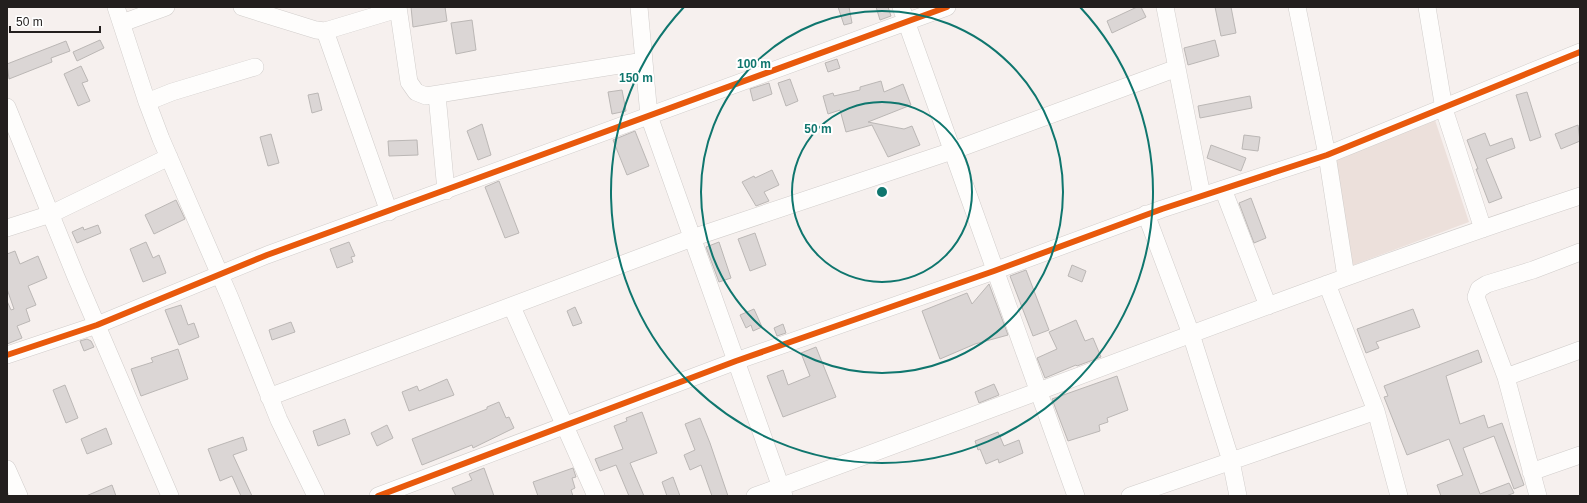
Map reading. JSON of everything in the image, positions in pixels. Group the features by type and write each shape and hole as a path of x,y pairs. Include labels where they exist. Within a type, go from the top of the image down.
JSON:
{"street":[{"path":"116,7 147,102 169,157 221,275 269,397 293,451 316,496"},
{"path":"122,23 166,7"},
{"path":"242,7 316,30 325,31 398,8 409,82 416,92 426,96 437,96 644,61"},
{"path":"639,7 649,116 782,491"},
{"path":"7,355 97,325 274,253 649,116 904,15 947,7"},
{"path":"1165,7 1202,196"},
{"path":"1297,7 1327,155 1346,277"},
{"path":"1427,7 1444,109 1484,229"},
{"path":"904,15 994,271 1076,496"},
{"path":"325,31 389,212"},
{"path":"378,496 736,361 994,271 1146,214 1327,155 1444,109 1580,52"},
{"path":"147,102 172,92 255,67"},
{"path":"269,397 512,307 692,238 952,151 1177,68"},
{"path":"437,96 446,191"},
{"path":"7,107 97,325 170,496"},
{"path":"7,228 51,214 169,157"},
{"path":"1223,189 1268,306"},
{"path":"755,496 782,491 1191,334 1346,277 1580,196"},
{"path":"1146,214 1191,334 1231,462 1238,496"},
{"path":"1538,496 1506,377 1476,297 1479,289 1488,284 1533,270 1580,252"},
{"path":"1327,284 1376,411 1399,496"},
{"path":"512,307 596,496"},
{"path":"1506,377 1580,350"},
{"path":"1130,496 1376,411"},
{"path":"1532,472 1580,454"},
{"path":"7,469 19,496"}],"shaded area":[{"path":"1435,120 1469,222 1348,267 1332,160"}],"building":[{"path":"411,7 445,7 447,21 413,27"},
{"path":"838,7 849,7 852,23 844,25"},
{"path":"876,7 888,7 891,16 880,20"},
{"path":"1137,7 1141,7 1146,17 1112,33 1107,21"},
{"path":"1215,7 1231,7 1236,33 1221,36"},
{"path":"472,20 476,50 456,54 451,23"},
{"path":"100,40 104,48 77,61 73,52"},
{"path":"1215,40 1219,56 1188,65 1184,48"},
{"path":"66,41 70,51 51,58 52,62 9,79 7,64"},
{"path":"837,59 840,68 828,72 825,63"},
{"path":"81,66 88,81 82,83 90,101 78,106 64,74"},
{"path":"790,79 798,101 786,106 778,83"},
{"path":"881,81 884,92 903,84 911,105 868,122 904,129 912,126 920,145 888,157 872,125 846,132 840,110 828,114 823,96 833,93 834,96 860,90 860,87"},
{"path":"769,83 772,94 753,101 750,89"},
{"path":"622,90 626,111 612,114 608,92"},
{"path":"1527,92 1541,137 1530,141 1516,95"},
{"path":"318,93 322,110 312,113 308,95"},
{"path":"1250,96 1252,108 1200,118 1198,106"},
{"path":"482,124 491,155 478,160 467,131"},
{"path":"1578,125 1580,141 1561,149 1555,134"},
{"path":"635,131 649,166 627,175 613,140"},
{"path":"1485,133 1490,146 1512,138 1515,148 1486,159 1502,198 1489,203 1467,140"},
{"path":"271,134 279,163 268,166 260,137"},
{"path":"1244,135 1260,137 1258,151 1242,149"},
{"path":"417,140 418,155 389,156 388,141"},
{"path":"1211,145 1246,158 1241,171 1207,158"},
{"path":"772,170 779,185 764,192 769,201 756,206 742,182"},
{"path":"499,181 519,233 505,238 485,187"},
{"path":"1251,198 1266,238 1254,243 1239,203"},
{"path":"176,200 185,219 154,234 145,215"},
{"path":"98,225 101,233 77,243 72,232 83,227 84,230"},
{"path":"755,233 766,265 750,271 738,239"},
{"path":"146,242 153,258 159,255 166,273 143,282 130,249"},
{"path":"349,242 355,256 351,257 353,262 337,268 330,249"},
{"path":"719,242 731,278 719,282 706,247"},
{"path":"15,251 20,264 38,256 47,278 28,286 36,305 26,309 30,321 17,326 22,338 7,344 7,301 11,310 14,309 7,289 7,254"},
{"path":"1072,265 1086,271 1082,282 1068,276"},
{"path":"1026,270 1049,330 1033,336 1010,276"},
{"path":"989,284 1008,335 975,344 940,359 922,311 967,293 972,304"},
{"path":"181,305 188,325 194,323 199,337 179,345 165,310"},
{"path":"575,307 582,323 573,326 567,311"},
{"path":"754,309 762,327 753,331 751,325 746,328 740,315"},
{"path":"1413,309 1420,327 1376,342 1379,348 1366,353 1357,329"},
{"path":"1076,320 1085,341 1093,338 1101,357 1077,366 1076,365 1045,378 1037,358 1057,349 1049,332"},
{"path":"291,322 295,332 272,340 269,330"},
{"path":"783,324 786,333 777,336 774,328"},
{"path":"87,339 91,341 94,347 84,351 80,341"},
{"path":"816,347 836,397 783,417 767,376 783,370 788,385 810,376 801,353"},
{"path":"178,349 188,379 141,396 131,369 153,362 151,358"},
{"path":"1478,350 1482,362 1446,376 1460,424 1484,415 1488,428 1502,423 1524,485 1514,489 1494,436 1463,448 1480,494 1509,483 1514,493 1506,496 1441,496 1437,485 1463,475 1449,439 1407,455 1384,397 1388,396 1384,386"},
{"path":"1117,376 1128,410 1107,418 1108,422 1099,425 1100,431 1068,441 1052,399"},
{"path":"447,379 454,395 409,411 402,392 417,386 419,391"},
{"path":"994,384 999,395 979,403 975,392"},
{"path":"65,385 78,418 66,423 53,390"},
{"path":"499,402 506,418 509,417 514,428 473,448 472,445 422,465 412,439 487,409 487,407"},
{"path":"642,412 657,453 630,463 644,496 629,496 616,465 600,471 595,459 623,449 614,426 627,421 626,418"},
{"path":"700,418 728,496 712,496 701,465 690,470 684,455 695,450 685,424"},
{"path":"345,419 350,434 318,446 313,431"},
{"path":"387,425 393,438 377,446 371,433"},
{"path":"106,428 112,444 87,454 81,439"},
{"path":"998,432 1004,446 1019,440 1023,453 999,463 998,459 986,464 975,441"},
{"path":"243,437 247,450 233,455 252,496 241,496 232,476 220,481 208,449"},
{"path":"484,468 494,496 456,496 452,488 472,480 469,474"},
{"path":"573,468 576,477 572,478 575,488 571,490 573,496 538,496 533,482"},
{"path":"673,477 680,496 667,496 662,482"},
{"path":"112,485 116,496 86,496"}],"cycle path":[{"path":"7,355 97,325 267,255 947,7"},
{"path":"378,496 736,361 994,271 1162,209 1327,155 1580,52"}]}
